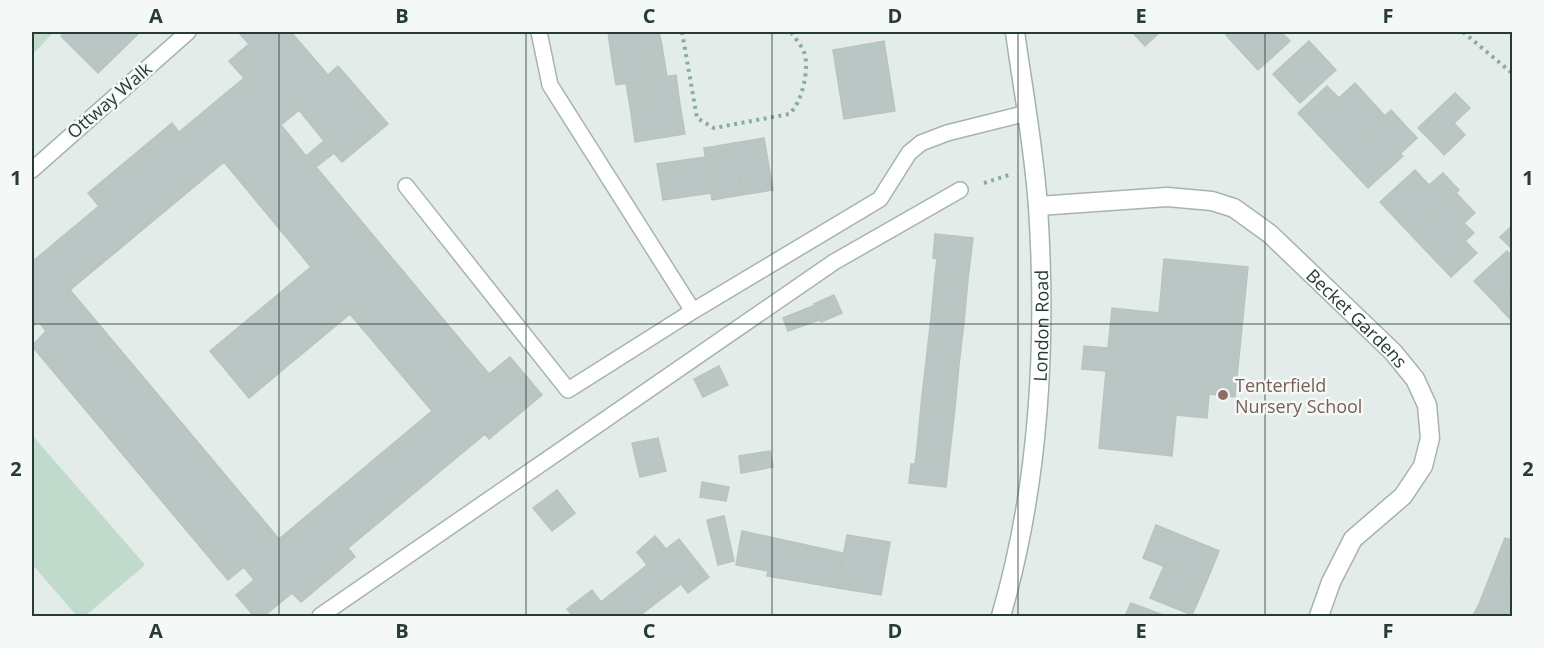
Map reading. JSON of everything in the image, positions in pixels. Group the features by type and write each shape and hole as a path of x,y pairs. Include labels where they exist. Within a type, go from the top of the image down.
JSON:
{"street":[{"name":"London Road","path":"1001,616 1027,507 1038,419 1042,347 1038,206 1015,32"},
{"name":"Becket Gardens","path":"1038,206 1167,197 1212,201 1234,208 1270,234 1393,352 1415,379 1427,405 1430,438 1423,466 1403,496 1353,540 1331,582 1319,616"}],"lane":[{"name":"Ottway Walk","path":"32,170 188,32"},
{"path":"539,32 550,85 693,311"},
{"path":"406,186 568,390 693,311 880,199 909,153 921,143 946,133 1027,113"},
{"path":"321,616 834,262 960,190"}],"path":[{"path":"682,32 698,118 714,128 789,114 797,108 803,90 805,54 792,32"},
{"path":"1463,32 1512,73"},
{"path":"960,190 1034,168"}],"green space":[{"path":"32,32 54,32 32,55"},
{"path":"32,435 145,565 85,616 77,616 32,564"}],"building":[{"path":"65,32 140,32 98,73 61,36"},
{"path":"238,32 291,32 328,75 338,66 388,124 342,162 334,153 316,167 489,374 510,357 542,395 489,439 485,434 348,548 355,557 301,602 292,593 264,616 254,616 236,595 254,580 244,567 228,580 32,346 46,331 38,321 32,327 32,262 99,206 88,193 172,123 179,132 244,78 229,61 249,44","holes":["299,110 324,141 306,156 281,125","224,162 311,267 210,351 249,398 350,314 432,411 279,539 70,290"]},
{"path":"608,32 659,32 662,46 611,54"},
{"path":"1132,32 1160,32 1145,46"},
{"path":"1230,32 1281,32 1290,41 1258,70 1226,35"},
{"path":"884,41 895,111 844,119 833,50"},
{"path":"1309,41 1336,70 1300,103 1273,74"},
{"path":"662,46 667,77 616,85 611,54"},
{"path":"676,75 680,105 631,113 626,83"},
{"path":"1355,83 1385,116 1340,158 1298,113 1327,86 1339,98"},
{"path":"1455,93 1470,108 1433,143 1418,128"},
{"path":"680,105 685,134 635,142 631,113"},
{"path":"1391,110 1417,138 1400,154 1403,156 1368,188 1340,158"},
{"path":"1454,123 1465,135 1444,155 1433,143"},
{"path":"764,138 773,190 742,195 734,143"},
{"path":"734,143 742,195 712,200 704,148"},
{"path":"705,157 711,193 663,200 657,164"},
{"path":"1415,170 1429,185 1443,173 1459,190 1411,235 1380,202"},
{"path":"1456,193 1475,213 1464,223 1474,233 1465,241 1477,253 1451,277 1411,235"},
{"path":"1512,226 1512,249 1500,237"},
{"path":"935,234 973,238 968,279 935,275 937,259 933,258"},
{"path":"1507,251 1512,256 1512,293 1499,307 1474,281"},
{"path":"1164,259 1248,267 1235,397 1209,394 1207,418 1176,415 1172,456 1099,448 1106,371 1082,369 1084,346 1108,348 1112,308 1159,313"},
{"path":"935,275 968,279 964,322 931,318"},
{"path":"1512,293 1512,321 1499,307"},
{"path":"834,295 842,313 821,322 814,304"},
{"path":"813,306 819,320 788,331 783,318"},
{"path":"931,318 964,322 959,365 926,361"},
{"path":"926,361 959,365 955,408 921,405"},
{"path":"719,366 728,385 703,397 694,379"},
{"path":"921,405 955,408 950,451 917,448"},
{"path":"658,438 666,471 640,477 632,443"},
{"path":"917,448 950,451 946,487 909,483 911,464 915,464"},
{"path":"770,451 773,467 741,473 739,456"},
{"path":"702,482 729,487 726,501 700,497"},
{"path":"557,490 575,513 552,531 533,508"},
{"path":"724,516 734,561 718,565 707,520"},
{"path":"1156,525 1219,551 1206,583 1143,558"},
{"path":"742,531 843,553 837,588 767,576 768,571 736,565"},
{"path":"847,535 890,542 881,595 837,588"},
{"path":"655,536 666,549 679,539 709,577 688,593 681,584 669,593 637,552"},
{"path":"1505,538 1512,540 1512,579 1492,571"},
{"path":"647,565 669,593 639,616 630,616 612,593"},
{"path":"1164,566 1206,583 1192,615 1150,598"},
{"path":"1492,571 1512,579 1512,616 1479,604"},
{"path":"592,590 601,602 612,593 630,616 573,616 567,609"},
{"path":"1131,603 1166,616 1125,616"},
{"path":"1479,604 1509,616 1473,616"}],"place":[{"name":"Tenterfield Nursery School","path":"1223,395"}]}
